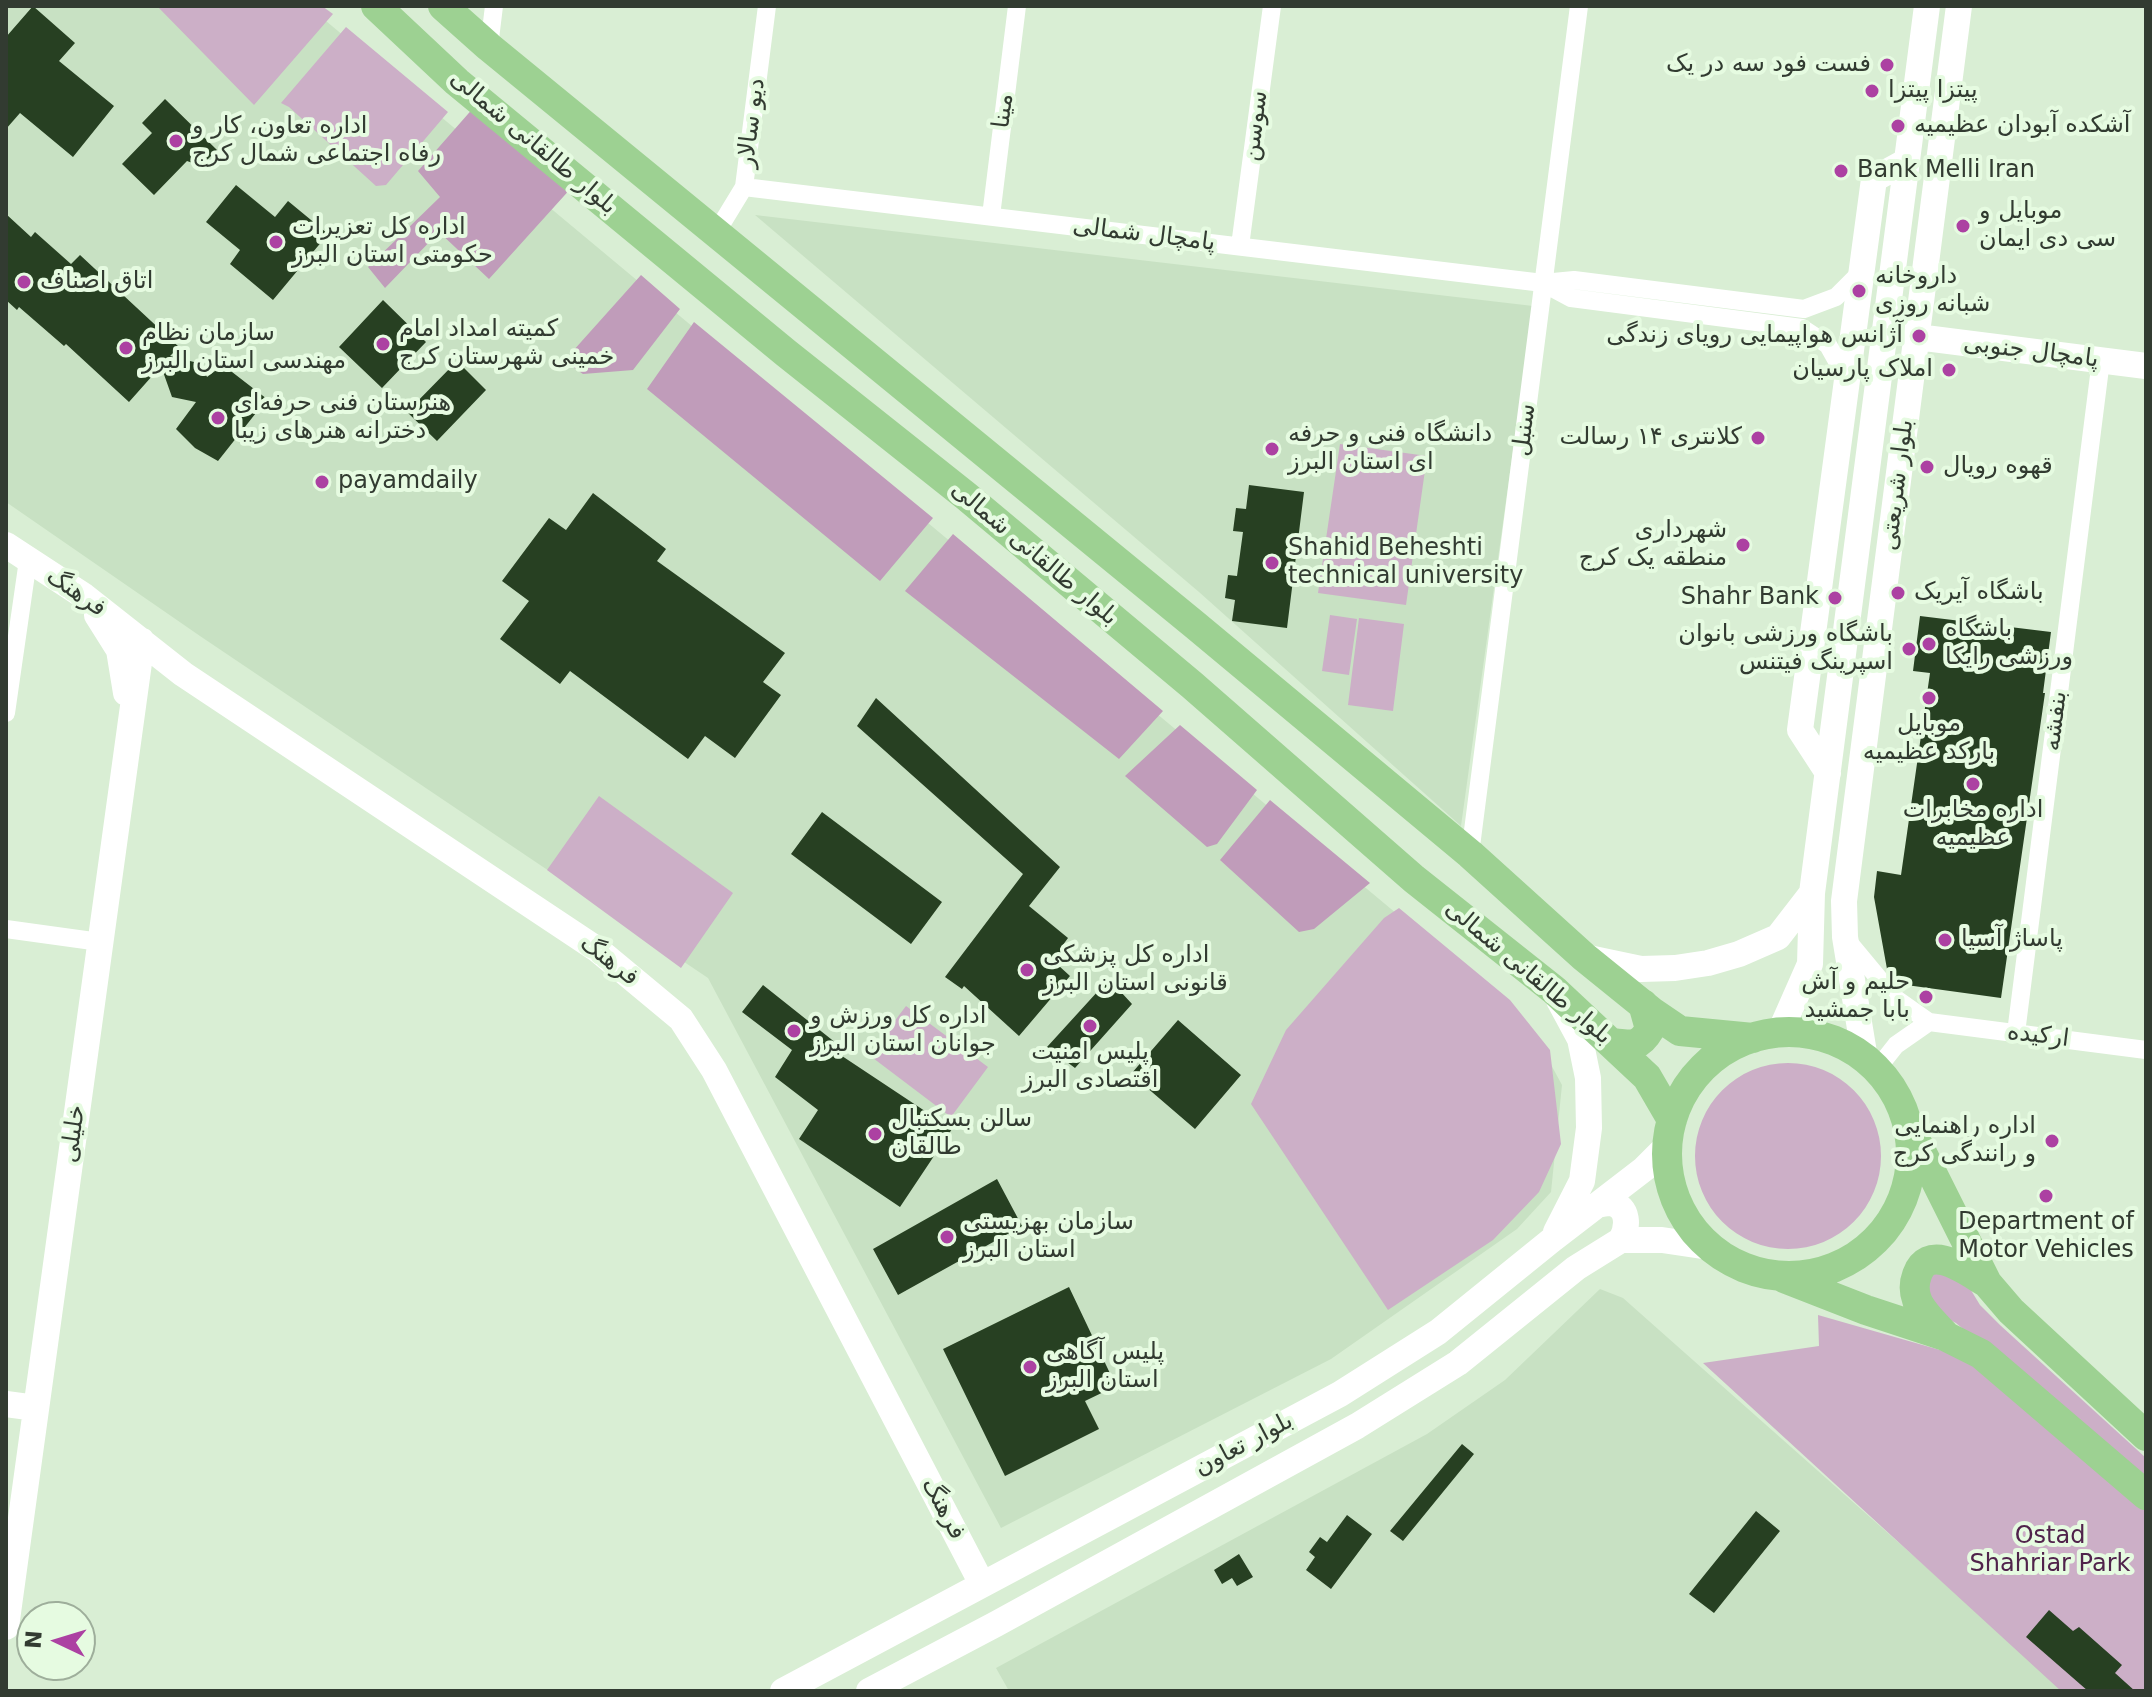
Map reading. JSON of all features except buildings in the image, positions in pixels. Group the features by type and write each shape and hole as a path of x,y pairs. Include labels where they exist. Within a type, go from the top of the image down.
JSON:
{"main road":[{"name":"بلوار طالقانی شمالی","path":"376,6 457,82 786,353 966,496 1192,685 1414,879 1554,990 1647,1077 1670,1133"},
{"name":"بلوار طالقانی شمالی","path":"443,6 489,47 1195,625 1470,854 1584,957 1643,1004 1680,1031 1767,1035"},
{"name":"بلوار شریعتی","path":"1767,1035 1810,964 1812,893 1927,6"},
{"name":"بلوار شریعتی","path":"1871,1064 1845,937 1844,901 1959,6"},
{"path":"1828,773 1800,730 1874,179 1907,161"},
{"name":"پامچال جنوبی","path":"1917,337 2146,366"},
{"name":"فرهنگ","path":"6,545 84,596 183,674 598,950 681,1019 721,1084 982,1584"},
{"path":"84,596 119,650 126,683 128,743"},
{"name":"خلیلی","path":"6,1627 19,1438 36,1408 142,641"},
{"path":"135,690 183,674"},
{"path":"1584,957 1641,969 1708,963 1778,937 1812,893"},
{"path":"1810,964 1815,973 1827,978 1841,976 1850,966"},
{"path":"1553,1239 1582,1181 1589,1128 1588,1078 1580,1039 1554,990"},
{"path":"1612,1043 1633,1045 1643,1041 1650,1029 1643,1004"},
{"path":"2146,1436 2011,1311 1987,1283 1895,1094 1871,1064 1839,1043 1811,1034 1767,1035 1731,1047 1694,1078 1681,1098 1670,1133 1669,1173 1677,1201 1690,1226 1709,1247 1730,1261 1754,1271 1779,1276 1866,1310 1945,1336 1981,1354 2146,1495"},
{"path":"1779,1276 1812,1275 1843,1264 1871,1245 1893,1220 1906,1189 1911,1156 1907,1123"},
{"name":"بلوار تعاون","path":"783,1691 1340,1394 1438,1332 1644,1169 1670,1133"},
{"path":"1597,1205 1611,1203 1623,1210 1627,1230 1621,1240"},
{"path":"1621,1240 1662,1240 1709,1247"},
{"name":"بلوار تعاون","path":"869,1691 1357,1426 1458,1363 1576,1268 1621,1240"},
{"path":"1945,1336 1918,1303 1915,1280 1919,1269 1926,1263 1941,1259 1953,1262 1987,1283"},
{"path":"6,1404 36,1408"}],"street":[{"path":"489,47 494,6"},
{"name":"دیو سالار","path":"716,233 744,187 767,6"},
{"name":"مینا","path":"991,216 1017,6"},
{"name":"سوسن","path":"1240,246 1272,6"},
{"name":"سنبل","path":"1470,854 1579,6"},
{"name":"پامچال شمالی","path":"744,187 1543,283 1574,280 1804,309 1836,297 1861,272"},
{"name":"پامچال شمالی","path":"1543,283 1571,298 1802,328 1828,345 1847,379"},
{"name":"بنفشه","path":"2016,1033 2101,360"},
{"path":"6,713 8,677 28,560"},
{"path":"6,929 100,942"},
{"name":"ارکیده","path":"1845,937 1895,998 1929,1022 2146,1050"},
{"path":"1871,1064 1929,1022"}],"shaded area":[{"path":"6,6 308,6 1529,1024 1562,1085 1551,1192 1517,1229 1331,1359 1001,1528 708,978 6,502"},
{"path":"475,106 573,186 489,279 439,232 385,288 368,267 440,197 418,171"},
{"name":"دانشگاه فنی و حرفه ای استان البرز","path":"755,215 1533,306 1461,826 1199,592"},
{"path":"641,275 680,309 633,370 583,374 564,361"},
{"path":"694,322 933,518 880,581 647,389"},
{"path":"953,534 1163,711 1119,759 905,591"},
{"path":"1180,725 1257,790 1217,844 1207,847 1125,776"},
{"path":"1270,800 1370,883 1314,929 1299,932 1220,860"},
{"path":"1600,1289 1623,1298 2066,1691 1009,1691 996,1668 1427,1434 1505,1380"}],"green space":[{"path":"157,6 322,6 333,14 254,105"},
{"path":"346,27 448,112 386,185 376,186 281,103"},
{"path":"1340,444 1427,456 1406,605 1318,593"},
{"path":"1330,615 1357,619 1349,675 1322,671"},
{"path":"1359,618 1404,624 1393,711 1348,705"},
{"path":"599,796 733,893 681,968 547,870"},
{"path":"1399,908 1510,1000 1550,1050 1561,1144 1539,1192 1493,1240 1388,1310 1251,1104 1286,1030 1384,918"},
{"path":"906,1006 988,1067 951,1117 869,1055"},
{"path":"1788,1063 1806,1064 1824,1070 1854,1090 1874,1120 1880,1138 1880,1174 1874,1192 1854,1222 1824,1242 1806,1248 1788,1249 1770,1248 1752,1242 1722,1222 1702,1192 1696,1174 1695,1156 1696,1138 1702,1120 1722,1090 1752,1070 1770,1064"},
{"path":"1943,1270 1966,1282 1980,1305 2000,1325 2146,1458 2146,1484 1956,1323 1935,1313 1925,1284"},
{"name":"Ostad Shahriar Park","path":"1818,1315 1968,1358 2146,1506 2146,1691 2061,1691 1703,1363 1819,1346"}],"place":[{"name":"فست فود سه در یک","path":"1887,65"},
{"name":"پیتزا پیتزا","path":"1872,91"},
{"name":"آشکده آبودان عظیمیه","path":"1898,126"},
{"name":"اداره تعاون، کار و رفاه اجتماعی شمال کرج","path":"176,141"},
{"name":"Bank Melli Iran","path":"1841,171"},
{"name":"موبایل و سی دی ایمان","path":"1963,226"},
{"name":"اداره کل تعزیرات حکومتی استان البرز","path":"276,242"},
{"name":"اتاق اصناف","path":"24,282"},
{"name":"داروخانه شبانه روزی","path":"1859,291"},
{"name":"آژانس هواپیمایی رویای زندگی","path":"1919,336"},
{"name":"کمیته امداد امام خمینی شهرستان کرج","path":"383,344"},
{"name":"سازمان نظام مهندسی استان البرز","path":"126,348"},
{"name":"املاک پارسیان","path":"1949,370"},
{"name":"هنرستان فنی حرفه‌ای دخترانه هنرهای زیبا","path":"218,418"},
{"name":"کلانتری ۱۴ رسالت","path":"1758,438"},
{"name":"دانشگاه فنی و حرفه ای استان البرز","path":"1272,449"},
{"name":"قهوه رویال","path":"1927,467"},
{"name":"payamdaily","path":"322,482"},
{"name":"شهرداری منطقه یک کرج","path":"1743,545"},
{"name":"Shahid Beheshti technical university","path":"1272,563"},
{"name":"باشگاه آیریک","path":"1898,593"},
{"name":"Shahr Bank","path":"1835,598"},
{"name":"باشگاه ورزشی رایکا","path":"1929,644"},
{"name":"باشگاه ورزشی بانوان اسپرینگ فیتنس","path":"1909,649"},
{"name":"موبایل بارکد عظیمیه","path":"1929,698"},
{"name":"اداره مخابرات عظیمیه","path":"1973,784"},
{"name":"پاساژ آسیا","path":"1945,940"},
{"name":"اداره کل پزشکی قانونی استان البرز","path":"1027,970"},
{"name":"حلیم و آش بابا جمشید","path":"1926,997"},
{"name":"پلیس امنیت اقتصادی البرز","path":"1090,1026"},
{"name":"اداره کل ورزش و جوانان استان البرز","path":"794,1031"},
{"name":"سالن بسکتبال طالقان","path":"875,1134"},
{"name":"اداره راهنمایی و رانندگی کرج","path":"2052,1141"},
{"name":"Department of Motor Vehicles","path":"2046,1196"},
{"name":"سازمان بهزیستی استان البرز","path":"947,1237"},
{"name":"پلیس آگاهی استان البرز","path":"1030,1367"}]}
